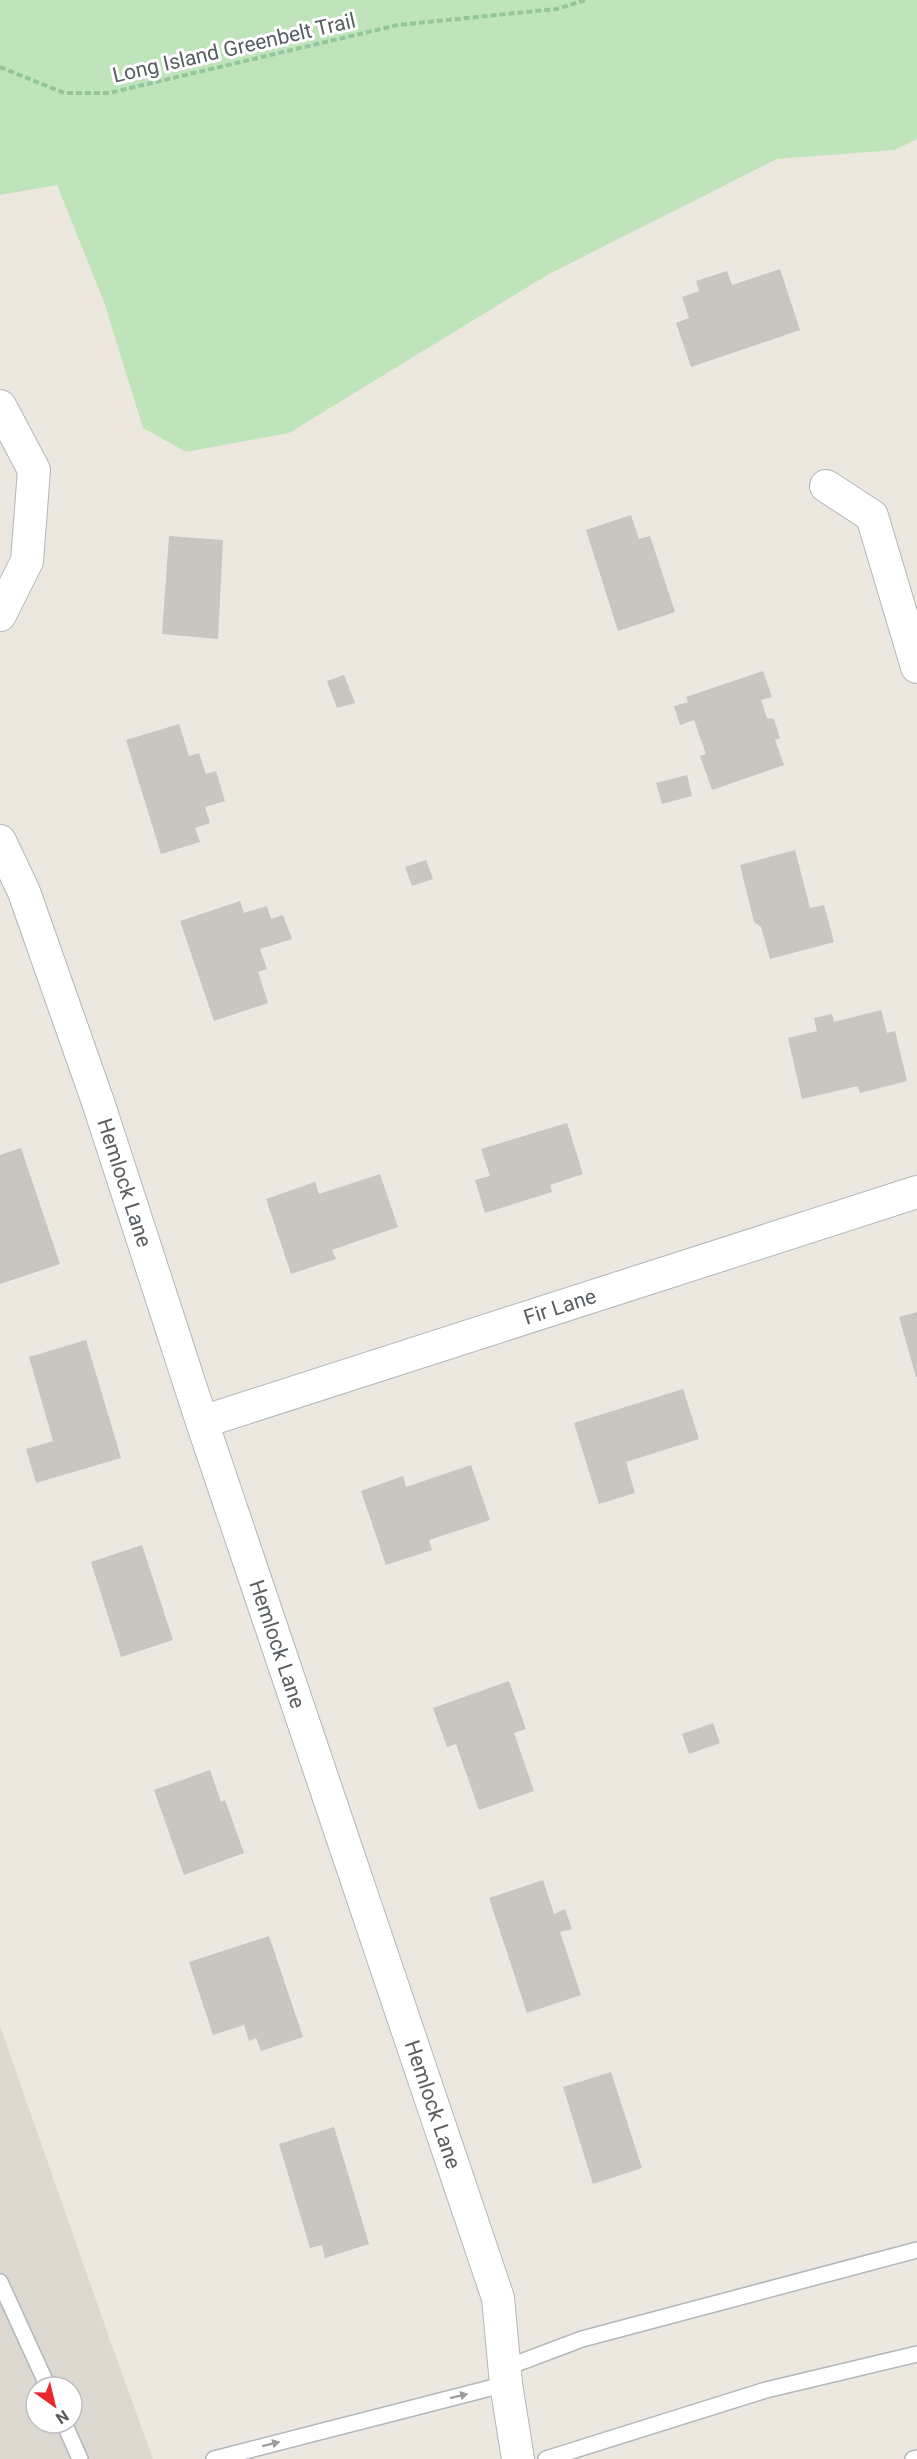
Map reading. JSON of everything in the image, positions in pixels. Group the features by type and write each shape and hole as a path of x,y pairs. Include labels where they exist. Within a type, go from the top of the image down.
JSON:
{"street":[{"path":"0,406 34,470 27,561 0,615"},
{"path":"826,486 872,516 917,667"},
{"name":"Hemlock Lane","path":"0,841 24,892 98,1102 202,1422 498,2298 518,2459"},
{"name":"Fir Lane","path":"202,1422 917,1192"}],"lane":[{"path":"214,2459 506,2376 582,2339 917,2250"},
{"path":"0,2282 43,2375"},
{"path":"546,2459 766,2390 917,2354"},
{"path":"69,2435 80,2459"}],"path":[{"name":"Long Island Greenbelt Trail","path":"0,67 64,93 109,93 398,25 556,9 586,0"}],"shaded area":[{"path":"0,2026 111,2343 153,2459 0,2459"}],"green space":[{"path":"0,0 917,0 917,139 895,150 777,159 549,274 289,433 186,452 143,428 104,302 57,185 0,195"}],"building":[{"path":"780,269 800,330 691,367 676,323 689,318 682,297 699,291 696,281 727,271 732,285"},
{"path":"631,515 639,539 650,536 675,612 618,631 586,530"},
{"path":"169,536 223,540 218,639 162,634"},
{"path":"763,671 772,697 761,700 767,718 774,719 780,738 775,740 784,765 712,790 700,756 706,754 694,720 680,725 674,706 688,702 686,697"},
{"path":"344,675 355,703 337,708 327,681"},
{"path":"179,724 189,756 199,753 206,774 216,771 225,801 205,807 210,823 195,828 200,842 161,854 126,740"},
{"path":"687,775 692,796 662,804 656,783"},
{"path":"795,850 810,908 824,905 834,942 770,959 761,927 754,922 740,865"},
{"path":"426,860 433,879 412,886 405,867"},
{"path":"240,901 244,913 267,906 271,919 283,915 292,939 260,949 267,969 258,972 268,1003 214,1021 180,921"},
{"path":"881,1010 887,1033 895,1031 907,1081 860,1093 858,1086 802,1099 788,1038 817,1031 814,1018 832,1014 834,1022"},
{"path":"567,1123 583,1174 550,1185 552,1192 485,1213 475,1180 490,1176 481,1149"},
{"path":"21,1148 60,1264 0,1284 0,1155"},
{"path":"380,1174 398,1227 332,1250 336,1259 291,1274 266,1199 315,1182 319,1194"},
{"path":"917,1312 917,1377 916,1377 899,1317"},
{"path":"86,1340 121,1458 36,1483 26,1449 53,1441 29,1357"},
{"path":"683,1389 699,1439 626,1462 635,1493 599,1504 574,1423"},
{"path":"471,1465 490,1520 429,1540 432,1550 386,1565 361,1491 403,1476 406,1487"},
{"path":"142,1545 173,1640 121,1657 91,1562"},
{"path":"509,1681 526,1729 514,1733 534,1791 479,1810 456,1744 447,1747 433,1708"},
{"path":"713,1723 720,1743 689,1754 682,1734"},
{"path":"210,1770 221,1802 225,1800 244,1853 184,1875 154,1790"},
{"path":"543,1880 554,1914 565,1909 572,1929 560,1932 581,1995 527,2013 489,1898"},
{"path":"269,1936 303,2037 261,2051 256,2038 249,2041 244,2025 213,2035 189,1962"},
{"path":"611,2072 642,2168 593,2184 563,2087"},
{"path":"334,2127 369,2244 325,2258 322,2245 310,2248 279,2144"}]}
